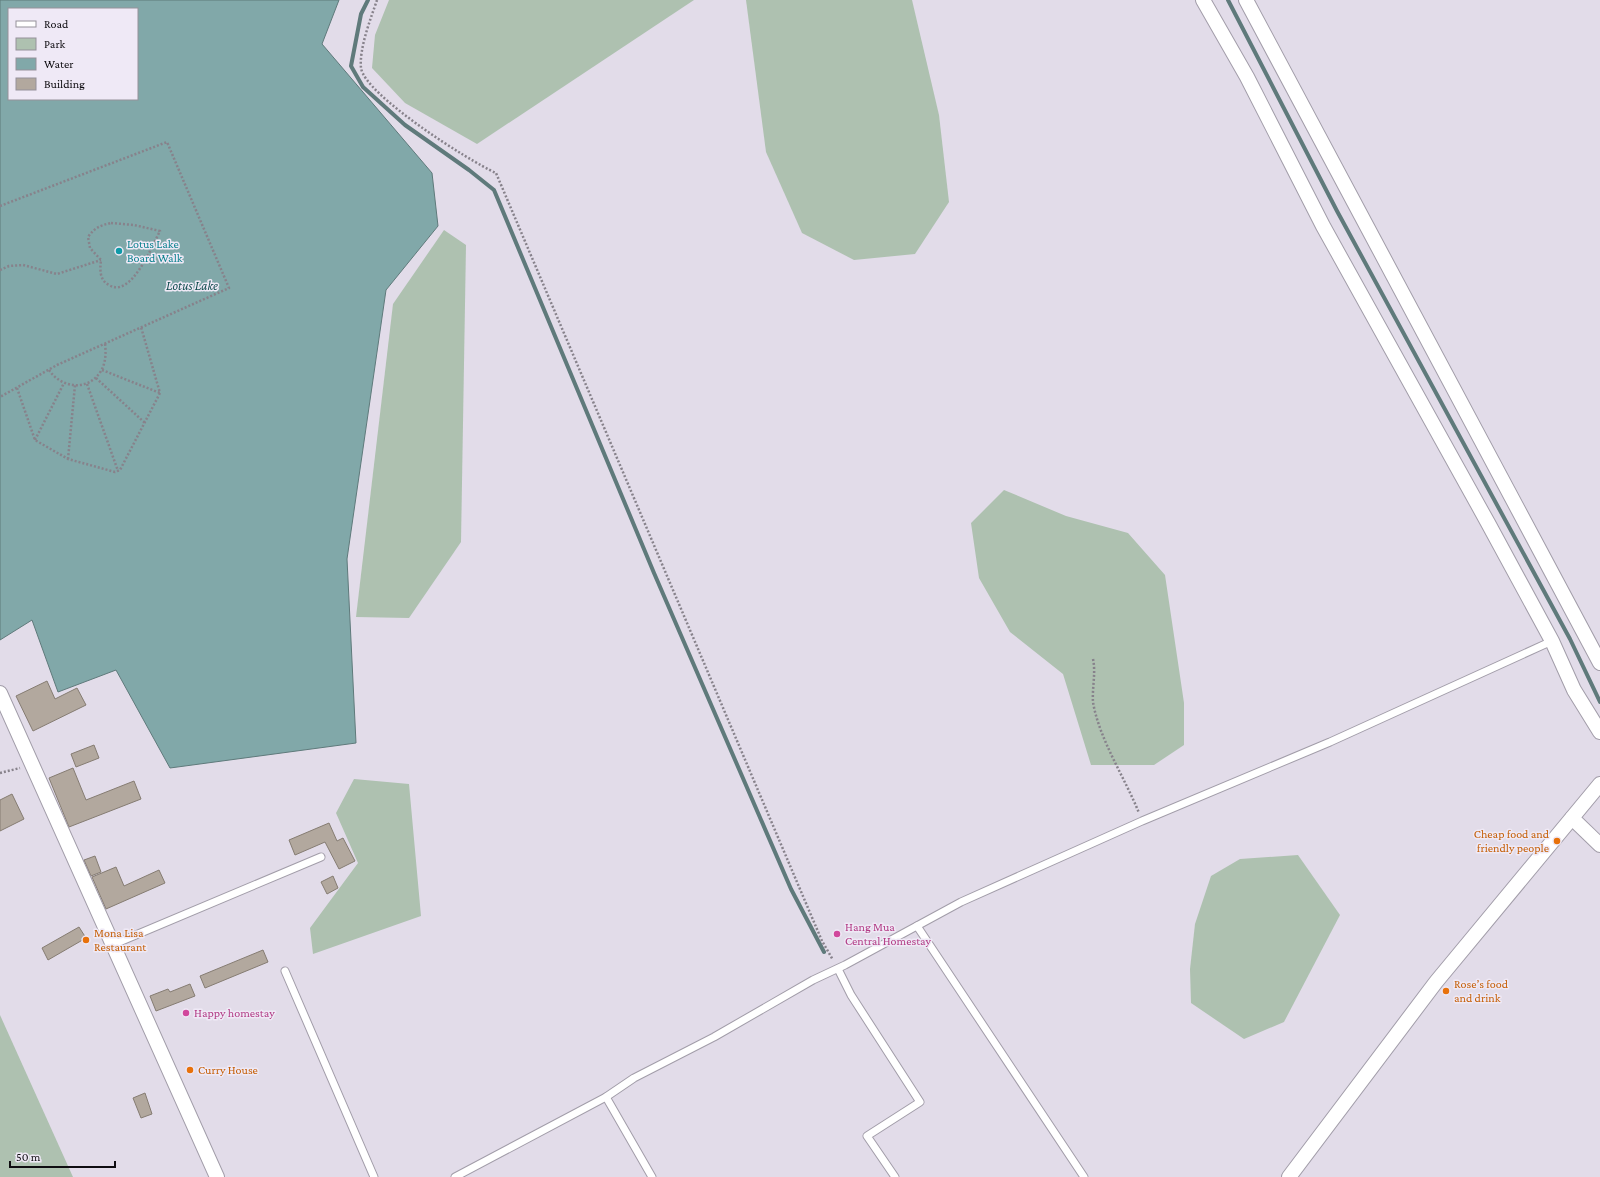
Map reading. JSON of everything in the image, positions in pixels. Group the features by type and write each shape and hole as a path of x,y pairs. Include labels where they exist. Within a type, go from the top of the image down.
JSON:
{"street":[{"path":"1203,0 1247,77 1323,226 1552,641 1574,690 1600,732"},
{"path":"1246,0 1600,663"},
{"path":"0,693 217,1177"},
{"path":"1289,1177 1436,982 1600,784"},
{"path":"1572,818 1600,845"}],"lane":[{"path":"455,1177 606,1097 634,1078 714,1037 813,980 838,969 962,902 1142,821 1330,742 1552,641"},
{"path":"112,945 321,857"},
{"path":"917,926 1084,1177"},
{"path":"838,969 851,995 920,1102 867,1136 895,1177"},
{"path":"285,970 374,1177"},
{"path":"606,1097 652,1177"}],"path":[{"path":"377,0 364,38 361,68 373,87 400,111 475,163 496,173 822,941 838,969"},
{"path":"0,206 167,142 229,288 48,370 0,397"},
{"path":"111,223 134,225 160,231 137,272 125,286 109,286 102,279 100,271 101,260 90,248 88,237 93,230 102,225 111,223"},
{"path":"0,270 9,266 23,265 57,274 101,260"},
{"path":"118,471 120,470 160,393 141,327"},
{"path":"48,370 54,378 64,384 87,384 96,378 102,370 106,357 105,343"},
{"path":"102,370 160,393"},
{"path":"96,378 145,423"},
{"path":"35,440 64,384"},
{"path":"87,384 118,471"},
{"path":"68,459 75,385"},
{"path":"16,388 35,440 68,459 118,471"},
{"path":"1093,659 1095,668 1093,702 1104,736 1130,790 1142,821"},
{"path":"0,773 32,765"}],"green space":[{"path":"389,0 694,0 477,144 405,103 372,68 375,35"},
{"path":"746,0 912,0 939,115 949,202 915,254 854,260 802,233 766,152"},
{"path":"444,230 466,245 461,542 409,618 356,617 393,304"},
{"path":"1004,490 1066,516 1128,533 1165,575 1184,703 1184,745 1154,765 1091,765 1063,674 1010,632 979,578 971,523"},
{"path":"354,779 409,784 421,916 313,954 310,928 358,863 336,813"},
{"path":"1298,855 1340,915 1284,1022 1244,1039 1191,1003 1190,969 1195,924 1211,876 1240,859"},
{"path":"0,1015 73,1177 0,1177"}],"water":[{"name":"Lotus Lake","path":"0,0 339,0 322,44 432,173 438,226 386,290 347,559 356,743 170,768 116,670 58,692 32,620 0,640"}],"building":[{"path":"47,681 55,699 77,688 86,705 33,731 16,696"},
{"path":"94,745 99,758 76,767 71,754"},
{"path":"73,768 86,800 134,781 141,799 69,827 49,778"},
{"path":"12,794 24,819 0,831 0,800"},
{"path":"329,823 337,841 343,838 355,861 339,869 325,842 295,855 289,840"},
{"path":"95,856 101,872 91,876 84,860"},
{"path":"116,867 124,886 159,870 165,883 106,909 92,877"},
{"path":"333,876 338,888 327,894 321,882"},
{"path":"79,927 86,938 48,960 42,948"},
{"path":"263,950 268,962 205,988 200,976"},
{"path":"190,984 195,996 156,1011 150,996 168,989 170,992"},
{"path":"145,1093 152,1114 141,1118 133,1098"}],"waterway":[{"path":"368,0 361,14 351,66 363,87 405,125 469,170 494,190 654,573 791,889 824,952"},
{"path":"1228,0 1337,211 1570,639 1600,702"}],"place":[{"name":"Lotus Lake Board Walk","path":"119,251"},
{"name":"Cheap food and friendly people","path":"1557,841"},
{"name":"Hang Mua Central Homestay","path":"837,934"},
{"name":"Mona Lisa Restaurant","path":"86,940"},
{"name":"Rose’s food and drink","path":"1446,991"},
{"name":"Happy homestay","path":"186,1013"},
{"name":"Curry House","path":"190,1070"}]}
